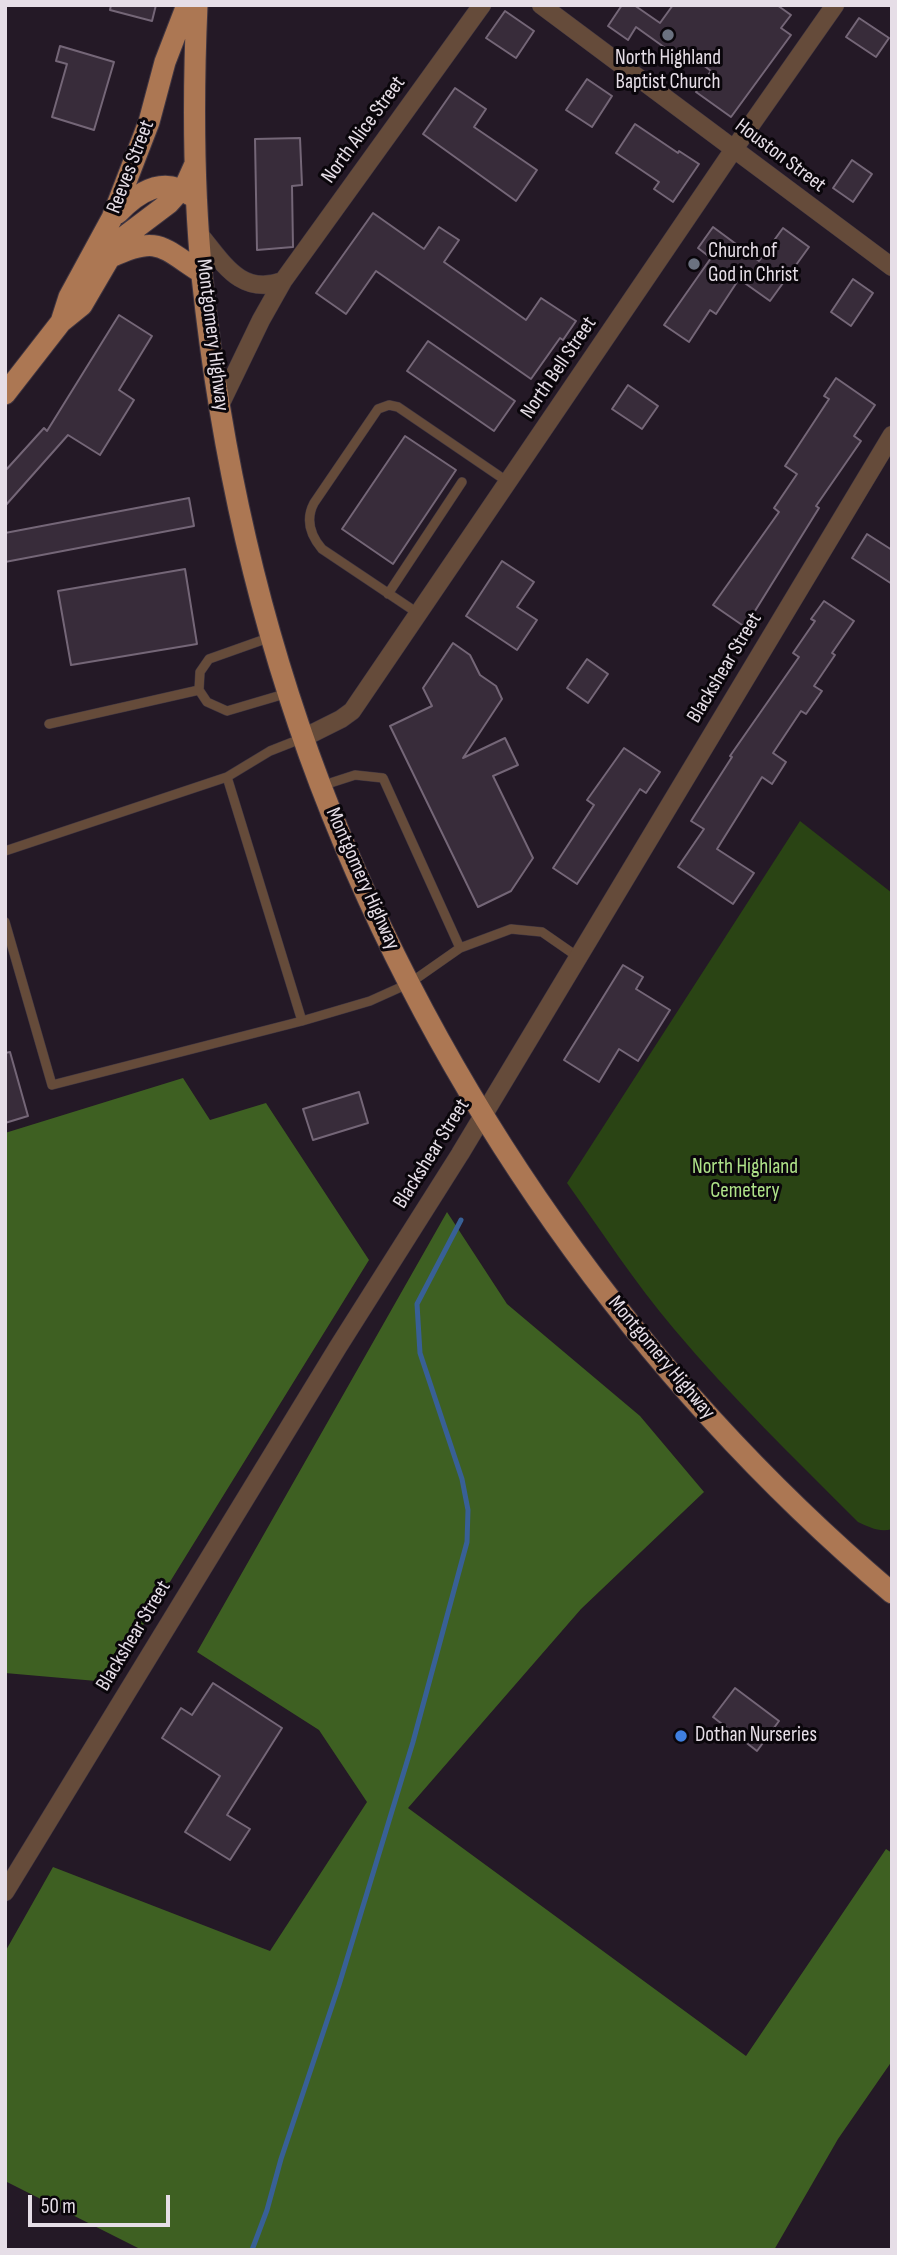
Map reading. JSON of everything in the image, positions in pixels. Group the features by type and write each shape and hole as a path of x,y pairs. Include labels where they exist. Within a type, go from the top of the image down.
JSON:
{"main road":[{"name":"Reeves Street","path":"61,322 69,297 113,218 149,122 165,62 187,5"},
{"name":"Montgomery Highway","path":"197,5 194,124 202,273 229,460 244,532 303,738 370,904 482,1116 570,1245 675,1377 745,1455 892,1593"},
{"name":"Reeves Street","path":"5,394 61,322 82,305 120,240 169,203 181,190 192,173 196,159"},
{"path":"113,218 130,200 146,190 160,186 181,190 194,200 199,208"},
{"path":"109,258 134,246 153,245 163,248 202,273"}],"street":[{"name":"North Alice Street","path":"220,405 283,281 482,5"},
{"name":"Houston Street","path":"541,5 892,267"},
{"name":"North Bell Street","path":"303,738 352,711 835,5"},
{"path":"200,235 242,281 256,286 271,286 283,281"},
{"name":"Blackshear Street","path":"5,1892 579,957 892,435"}],"lane":[{"path":"418,614 322,549 312,537 311,508 378,409 389,405 398,407 509,482"},
{"path":"388,594 462,482"},
{"path":"272,636 209,659 200,672 199,691 207,702 227,712 289,692"},
{"path":"49,723 199,691"},
{"path":"5,851 227,777 270,751 303,738"},
{"path":"321,786 355,775 383,778 460,948"},
{"path":"227,777 302,1021"},
{"path":"5,922 52,1084 302,1021 370,1001 410,984 460,948 511,929 542,932 579,957"}],"green space":[{"name":"North Highland Cemetery","path":"800,821 892,893 892,1529 888,1530 875,1529 858,1522 718,1379 646,1294 567,1183"},
{"path":"183,1078 210,1120 266,1103 369,1260 108,1682 5,1673 5,1133"},
{"path":"447,1212 507,1304 640,1416 704,1492 581,1609 408,1808 746,2056 886,1849 892,1853 892,2061 838,2139 774,2250 142,2250 5,2181 5,1952 53,1867 270,1951 367,1802 319,1730 197,1652"}],"building":[{"path":"111,5 156,5 152,21 110,10"},
{"path":"622,5 634,5 660,23 673,5 777,5 791,15 781,28 791,35 731,117 696,92 711,71 687,53 682,60 636,27 628,40 608,26"},
{"path":"505,11 534,31 516,58 486,38"},
{"path":"859,18 889,38 876,57 846,37"},
{"path":"60,46 114,62 94,130 52,117 67,64 56,61"},
{"path":"587,79 612,96 592,127 566,110"},
{"path":"455,88 486,109 474,127 537,170 516,201 423,134"},
{"path":"635,124 699,164 673,202 654,189 659,182 616,153"},
{"path":"300,138 302,185 292,186 293,247 257,250 255,139"},
{"path":"852,160 872,174 853,202 833,188"},
{"path":"373,213 424,249 439,227 459,240 444,262 526,320 541,298 576,321 563,340 560,338 531,379 376,271 346,314 316,293"},
{"path":"713,227 759,261 783,228 809,247 770,301 739,279 716,314 710,310 689,342 664,325 711,258 698,248"},
{"path":"853,279 873,293 851,326 831,312"},
{"path":"119,315 152,336 119,390 134,400 100,455 68,435 5,506 5,471 44,428 47,431"},
{"path":"428,341 515,401 494,431 407,371"},
{"path":"836,378 875,405 854,436 861,441 816,506 819,508 745,627 713,605 779,512 774,508 797,474 785,466 829,399 824,396"},
{"path":"628,385 658,406 642,429 612,409"},
{"path":"405,436 456,470 393,564 342,529"},
{"path":"189,498 194,526 5,562 5,533"},
{"path":"867,534 892,550 892,584 852,558"},
{"path":"502,561 534,582 517,607 537,620 517,650 466,616"},
{"path":"185,569 197,644 71,665 58,591"},
{"path":"824,601 854,621 814,686 822,691 806,714 801,711 773,753 786,762 772,784 762,777 717,849 754,873 733,904 678,867 704,829 691,821 732,757 730,756 799,657 793,653 815,621 811,619"},
{"path":"453,643 470,655 480,675 496,686 502,699 463,758 505,738 518,765 493,776 533,858 511,891 478,907 390,726 432,706 423,688"},
{"path":"587,659 608,674 588,703 567,688"},
{"path":"624,748 660,772 646,793 640,789 577,884 553,868 594,805 587,800"},
{"path":"623,965 643,977 636,989 670,1010 638,1061 619,1049 599,1082 564,1060"},
{"path":"10,1052 28,1116 5,1123 5,1053"},
{"path":"359,1092 368,1123 313,1140 303,1109"},
{"path":"213,1683 282,1728 227,1815 250,1829 230,1860 185,1832 220,1776 162,1738 181,1708 192,1715"},
{"path":"735,1688 779,1721 757,1751 713,1717"}],"waterway":[{"path":"252,2250 339,1985 413,1742 467,1542 468,1510 462,1479 420,1353 417,1304 461,1220"}],"place":[{"name":"North Highland Baptist Church","path":"668,35"},
{"name":"Church of God in Christ","path":"694,264"},
{"name":"Dothan Nurseries","path":"681,1736"}]}
